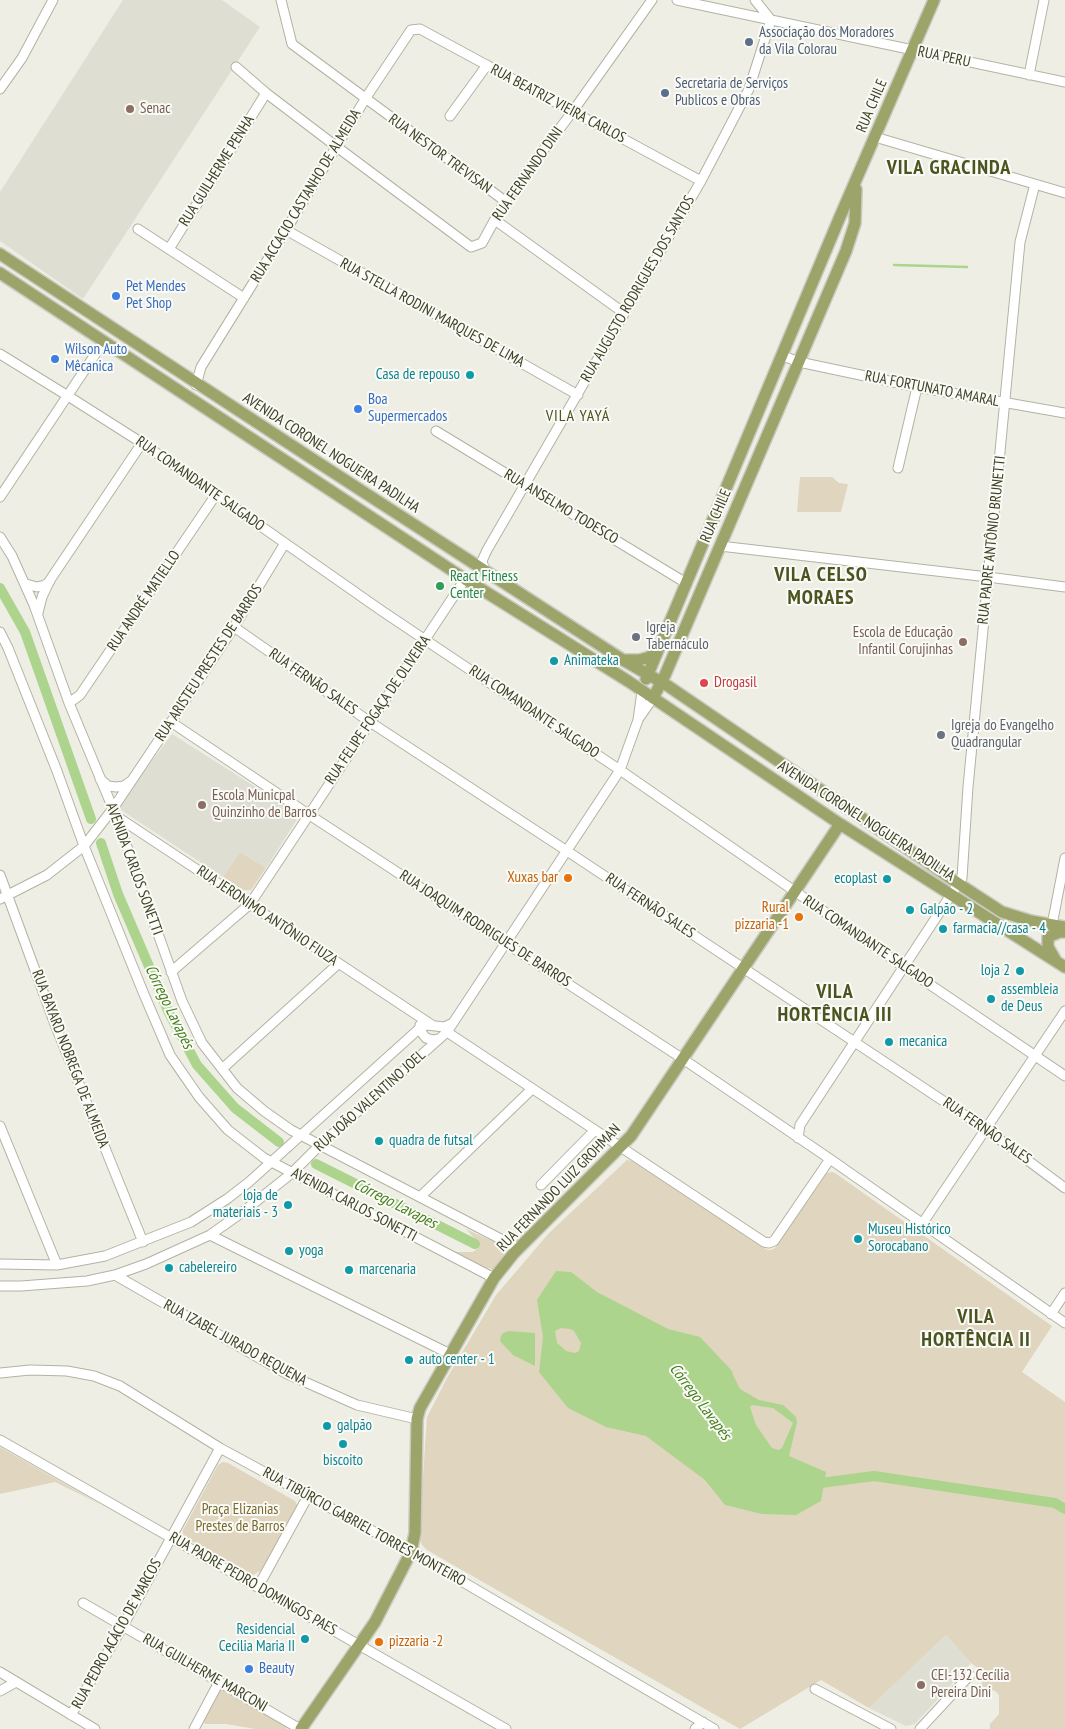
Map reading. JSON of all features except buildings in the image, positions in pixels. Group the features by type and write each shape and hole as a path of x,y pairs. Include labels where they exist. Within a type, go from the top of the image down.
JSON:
{"main road":[{"name":"RUA CHILE","path":"648,674 839,219 934,0"},
{"name":"RUA CHILE","path":"662,682 846,251 855,223 855,195 862,168"},
{"path":"839,219 847,215 851,216 855,223"},
{"name":"AVENIDA CORONEL NOGUEIRA PADILHA","path":"0,254 485,571 623,660 662,682 1002,912 1031,921 1065,927"},
{"name":"AVENIDA CORONEL NOGUEIRA PADILHA","path":"0,273 465,579 642,690 840,824 1060,964"},
{"path":"184,394 181,386 192,381"},
{"path":"623,660 639,660 650,657 663,639"},
{"path":"642,690 648,674"},
{"path":"653,698 662,682"},
{"name":"RUA FERNANDO LUIZ GROHMAN","path":"301,1729 360,1645 383,1608 411,1552 415,1533 417,1419 420,1408 494,1278 516,1251 631,1136 840,824"},
{"path":"1052,925 1048,937 1048,947 1060,964"},
{"path":"1048,937 1065,932"}],"street":[{"path":"0,89 22,58 53,0"},
{"name":"RUA NESTOR TREVISAN","path":"280,0 292,44 505,201"},
{"name":"RUA FERNANDO DINI","path":"337,147 471,247 482,243 505,201 573,111 652,0"},
{"name":"RUA PERU","path":"677,0 1065,82"},
{"path":"755,0 771,20"},
{"path":"1030,75 1044,0"},
{"name":"RUA AUGUSTO RODRIGUES DOS SANTOS","path":"485,571 482,560 487,550 700,181 749,89 771,20"},
{"name":"RUA ACCACIO CASTANHO DE ALMEIDA","path":"192,381 365,99 411,30 415,29"},
{"name":"RUA BEATRIZ VIEIRA CARLOS","path":"415,29 420,29 700,181"},
{"path":"450,116 487,65"},
{"path":"236,67 266,93 337,147"},
{"name":"RUA GUILHERME PENHA","path":"169,249 266,93"},
{"path":"875,137 1065,194"},
{"name":"RUA PADRE ANTÔNIO BRUNETTI","path":"798,1138 800,1125 962,878 968,787 1020,242 1035,184"},
{"path":"495,220 624,313"},
{"path":"138,229 244,298"},
{"name":"RUA STELLA RODINI MARQUES DE LIMA","path":"286,230 578,395"},
{"path":"0,496 104,341"},
{"name":"RUA COMANDANTE SALGADO","path":"0,354 142,444 215,496 620,770 1065,1076"},
{"path":"783,356 799,362"},
{"name":"RUA FORTUNATO AMARAL","path":"799,362 1005,404 1065,413"},
{"path":"898,468 917,387"},
{"name":"RUA ANSELMO TODESCO","path":"436,431 686,582"},
{"path":"38,614 42,597 50,580 142,444"},
{"name":"RUA ANDRÉ MATIELLO","path":"69,703 80,695 215,496"},
{"name":"AVENIDA CARLOS SONETTI","path":"0,537 26,584 38,614 69,703 114,813 182,1001 202,1043 237,1088 264,1111 291,1130 420,1197 516,1251"},
{"name":"RUA ARISTEU PRESTES DE BARROS","path":"4,898 47,875 84,846 114,813 131,781 234,627 285,543"},
{"path":"720,546 988,577 1065,588"},
{"path":"465,558 477,558 487,550"},
{"name":"RUA FELIPE FOGAÇA DE OLIVEIRA","path":"171,972 250,904 465,579"},
{"path":"26,584 37,587 45,585 50,580"},
{"name":"RUA FERNÃO SALES","path":"234,627 370,722 567,850 987,1130 1065,1188"},
{"name":"AVENIDA CARLOS SONETTI","path":"0,632 57,771 84,846 142,992 170,1055 199,1098 228,1130 270,1162 494,1278"},
{"name":"RUA JOÃO VALENTINO JOEL","path":"0,1286 87,1281 115,1276 210,1235 292,1173 320,1145 443,1036 620,770 638,720 642,690"},
{"name":"RUA JOÃO VALENTINO JOEL","path":"638,720 653,698"},
{"name":"RUA JOAQUIM RODRIGUES DE BARROS","path":"171,722 308,814 683,1059 1065,1323"},
{"path":"100,779 108,786 116,787 124,786 131,781"},
{"name":"RUA JERONIMO ANTÔNIO FIUZA","path":"114,813 338,964 434,1026"},
{"path":"1052,925 1065,858"},
{"name":"RUA BAYARD NOBREGA DE ALMEIDA","path":"0,875 4,898 143,1242"},
{"path":"222,1069 338,964"},
{"path":"922,1224 987,1130 1065,1011"},
{"path":"419,1017 420,1028 426,1038 433,1040 443,1036"},
{"name":"RUA JOÃO VALENTINO JOEL","path":"0,1264 57,1265 105,1256 191,1222 228,1199 420,1028 428,1025 444,1027 453,1023"},
{"path":"434,1026 443,1036 532,1089 764,1242 774,1241 830,1159"},
{"path":"420,1197 532,1089"},
{"path":"0,1126 57,1265"},
{"path":"541,1185 595,1130"},
{"path":"210,1235 450,1354"},
{"name":"RUA IZABEL JURADO REQUENA","path":"115,1276 287,1374 358,1405 417,1419"},
{"path":"1051,1314 1065,1293"},
{"name":"RUA TIBÚRCIO GABRIEL TORRES MONTEIRO","path":"0,1373 30,1370 67,1371 94,1376 120,1386 220,1448 411,1552 714,1729"},
{"name":"RUA PADRE PEDRO DOMINGOS PAES","path":"0,1440 506,1729"},
{"name":"RUA PEDRO ACÁCIO DE MARCOS","path":"72,1715 220,1448"},
{"path":"258,1587 308,1496"},
{"name":"RUA GUILHERME MARCONI","path":"83,1602 301,1729"},
{"path":"0,1672 95,1729"},
{"path":"920,1729 970,1675"},
{"path":"0,1691 16,1682"},
{"path":"194,1729 219,1682"},
{"path":"815,1689 891,1729"},
{"path":"695,1729 703,1722"}],"shaded area":[{"name":"Senac","path":"123,0 222,0 260,27 83,299 0,241 0,192"},
{"name":"Escola Municpal Quinzinho de Barros","path":"172,734 295,812 297,816 296,821 266,868 240,852 223,877 121,810 120,804"},
{"name":"CEI-132 Cecília Pereira Dini","path":"946,1635 971,1663 915,1724 906,1726 869,1708"}],"green space":[{"path":"800,477 832,477 839,483 848,484 841,512 797,512"},
{"path":"240,852 266,868 251,890 243,890 223,877"},
{"path":"627,1160 632,1161 767,1250 775,1248 827,1173 835,1173 1052,1326 1022,1372 1065,1402 1065,1729 990,1729 990,1724 999,1714 999,1695 995,1691 982,1687 981,1670 971,1663 946,1635 869,1708 821,1680 740,1729 427,1550 422,1545 419,1538 427,1417 447,1378 496,1295 549,1233"},
{"path":"466,1229 496,1243 504,1252 504,1260 499,1266 492,1269 478,1266 454,1252 473,1252 479,1247"},
{"path":"0,1447 100,1504 55,1482 0,1494"},
{"name":"Praça Elizanias Prestes de Barros","path":"223,1462 228,1463 295,1501 297,1505 262,1570 253,1575 184,1537 183,1534 183,1530 218,1465"},
{"path":"222,1690 288,1726 286,1729 256,1729 226,1724 205,1724 203,1721 219,1691"}],"water":[{"path":"556,1271 571,1272 597,1292 668,1329 700,1337 732,1371 740,1389 759,1400 783,1405 796,1417 797,1422 789,1456 826,1472 821,1501 796,1515 762,1514 725,1505 705,1480 646,1436 606,1427 568,1408 539,1372 543,1337 537,1300","holes":["561,1328 574,1331 581,1343 579,1351 575,1353 566,1351 557,1343 555,1331","752,1405 773,1408 793,1423 782,1448 779,1450 772,1448 756,1425 750,1407"]},
{"path":"509,1331 535,1333 535,1366 513,1355 500,1341 503,1333"}],"waterway":[{"path":"894,265 967,267"},
{"name":"Córrego Lavapés","path":"0,588 25,632 91,819"},
{"name":"Córrego Lavapés","path":"101,843 118,894 169,1013 197,1065 235,1108 279,1142"},
{"name":"Córrego Lavapes","path":"316,1164 475,1244"},
{"name":"Córrego Lavapés","path":"813,1484 874,1476 1055,1503 1065,1509"}],"place":[{"name":"Associação dos Moradores da Vila Colorau","path":"749,42"},
{"name":"Secretaria de Serviços Publicos e Obras","path":"665,93"},
{"name":"Senac","path":"130,109"},
{"name":"Pet Mendes Pet Shop","path":"116,296"},
{"name":"Wilson Auto Mêcanica","path":"55,359"},
{"name":"Casa de repouso","path":"470,375"},
{"name":"Boa Supermercados","path":"358,409"},
{"name":"React Fitness Center","path":"440,586"},
{"name":"Igreja Tabernáculo","path":"636,637"},
{"name":"Escola de Educação Infantil Corujinhas","path":"963,642"},
{"name":"Animateka","path":"554,661"},
{"name":"Drogasil","path":"704,683"},
{"name":"Igreja do Evangelho Quadrangular","path":"941,735"},
{"name":"Escola Municpal Quinzinho de Barros","path":"202,805"},
{"name":"Xuxas bar","path":"568,878"},
{"name":"ecoplast","path":"887,879"},
{"name":"Galpão - 2","path":"910,910"},
{"name":"Rural pizzaria -1","path":"799,917"},
{"name":"farmacia//casa - 4","path":"943,929"},
{"name":"loja 2","path":"1020,971"},
{"name":"assembleia de Deus","path":"991,999"},
{"name":"mecanica","path":"889,1042"},
{"name":"quadra de futsal","path":"379,1141"},
{"name":"loja de materiais - 3","path":"288,1205"},
{"name":"Museu Histórico Sorocabano","path":"858,1239"},
{"name":"yoga","path":"289,1251"},
{"name":"cabelereiro","path":"169,1268"},
{"name":"marcenaria","path":"349,1270"},
{"name":"auto center - 1","path":"409,1360"},
{"name":"galpão","path":"327,1426"},
{"name":"biscoito","path":"343,1444"},
{"name":"Residencial Cecilia Maria II","path":"305,1639"},
{"name":"pizzaria -2","path":"379,1642"},
{"name":"Beauty","path":"249,1669"},
{"name":"CEI-132 Cecília Pereira Dini","path":"921,1685"}],"district":[{"name":"VILA GRACINDA","path":"949,168"},
{"name":"VILA YAYÁ","path":"578,416"},
{"name":"VILA CELSO MORAES","path":"821,586"},
{"name":"VILA HORTÊNCIA III","path":"835,1004"},
{"name":"VILA HORTÊNCIA II","path":"976,1328"}]}
